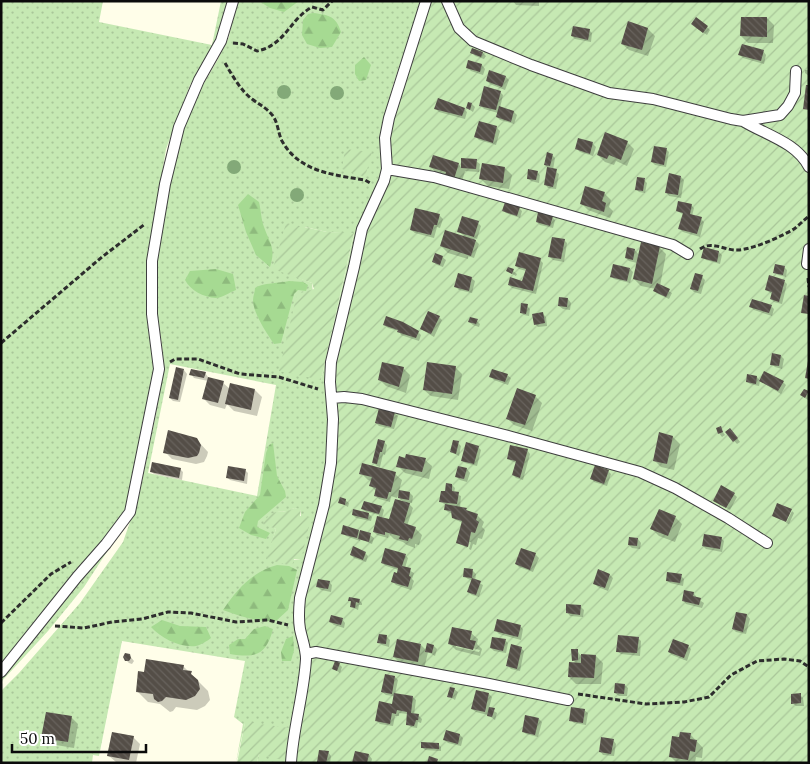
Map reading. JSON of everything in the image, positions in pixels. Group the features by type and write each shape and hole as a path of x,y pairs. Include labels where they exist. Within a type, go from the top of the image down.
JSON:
{"lane":[{"path":"1,672 130,512 159,369 152,314 152,261 165,184 178,127 199,80 219,45 233,1"},
{"path":"291,763 306,654 299,620 300,598 324,505 331,463 331,362 362,228 379,192 387,169 385,138 388,118 426,1"},
{"path":"447,1 459,28 474,41 531,65 610,93 653,99 731,119 743,121 780,115 788,106 795,93 796,71"},
{"path":"743,121 784,143 799,154 809,168"},
{"path":"387,169 434,177 673,245 688,254"},
{"path":"807,264 809,249"},
{"path":"332,398 362,399 640,472 675,488 767,543"},
{"path":"306,654 316,652 568,700"}],"path":[{"path":"332,1 324,10 312,7 300,14 278,40 264,49 257,51 243,44 219,45 232,75 251,98 264,106 274,117 282,140 291,153 310,168 320,172 365,180 379,192"},
{"path":"1,343 102,257 160,213"},
{"path":"688,254 707,245 736,250 748,249 794,228 809,216"},
{"path":"159,369 175,359 198,359 240,374 279,377 295,381 318,389 332,398"},
{"path":"1,623 51,574 72,561"},
{"path":"39,624 84,628 168,612 190,613 236,622 268,620 292,625 299,620"},
{"path":"568,700 572,695 582,694 646,704 684,702 709,697 731,675 757,661 792,660 800,661 809,667"}],"green space":[{"path":"1,1 103,1 99,22 212,45 221,1 227,1 224,20 216,43 190,85 166,149 157,204 154,370 127,504 112,544 84,587 48,631 1,682"},
{"path":"236,1 423,1 400,63 387,108 381,151 382,172 329,428 322,491 294,605 301,661 300,680 287,763 257,763 259,753 245,723 236,763 243,724 234,717 245,661 122,641 99,756 93,755 92,763 1,763 1,691 80,603 123,542 139,496 164,364 155,311 157,254 165,209 180,138 197,95 229,37","holes":["305,227 327,232 354,234 321,380 312,283 274,268","170,364 276,385 257,496 148,473","294,508 301,510 301,560 267,559 276,529 264,523 277,512 289,511"]},
{"path":"263,1 299,1 284,12 270,8 262,3"},
{"path":"430,1 809,1 809,763 295,763 310,663 307,636 302,623 302,607 330,498 334,365 365,231 387,187 389,136"},
{"path":"313,13 331,17 337,23 341,32 332,47 320,48 307,44 302,35 303,20 308,14"},
{"path":"364,57 371,65 366,80 359,81 355,74 355,65"},
{"path":"345,149 372,152 365,177 342,169"},
{"path":"248,194 259,202 263,224 272,250 270,267 256,255 246,232 238,205"},
{"path":"286,223 327,232 354,233 321,380 279,371 297,294 314,289 312,283 273,269"},
{"path":"216,269 233,274 236,290 216,298 202,295 194,290 185,280 190,271"},
{"path":"289,281 303,282 308,285 306,291 298,290 294,294 281,343 274,344 255,311 253,300 255,288 266,284"},
{"path":"273,443 277,476 286,497 258,521 257,527 270,533 266,539 251,535 239,528 245,512 260,495 266,453 269,445"},
{"path":"294,508 301,509 300,516 311,517 301,560 294,559 292,566 266,559 276,529 263,524 270,515"},
{"path":"277,565 289,566 297,570 288,610 276,621 250,619 223,610 246,582 260,572"},
{"path":"162,620 180,626 206,627 211,638 196,646 177,644 160,635 151,627"},
{"path":"265,626 273,629 263,650 246,656 230,654 229,645 238,639 245,639 254,629"},
{"path":"293,636 294,650 291,661 282,661 281,652 286,639"},
{"path":"245,722 290,728 286,761 259,754 257,763 237,763"}],"building":[{"path":"696,17 708,26 703,33 691,24"},
{"path":"741,17 767,17 767,37 740,36"},
{"path":"628,21 648,28 642,50 621,44"},
{"path":"573,26 590,29 588,40 571,36"},
{"path":"742,44 764,50 761,61 738,55"},
{"path":"472,48 483,52 481,57 470,53"},
{"path":"468,60 482,64 480,72 466,68"},
{"path":"489,70 506,76 502,87 486,81"},
{"path":"806,85 809,85 809,110 803,109"},
{"path":"484,86 501,91 496,110 479,106"},
{"path":"438,98 465,108 462,116 434,109"},
{"path":"468,102 472,103 470,110 466,108"},
{"path":"499,106 514,111 511,122 496,117"},
{"path":"479,121 497,126 493,143 474,137"},
{"path":"605,132 628,141 621,160 609,155 607,159 597,155"},
{"path":"578,138 593,142 590,154 575,149"},
{"path":"654,146 667,148 664,165 651,162"},
{"path":"547,152 553,154 550,166 544,165"},
{"path":"433,155 459,163 454,179 445,176 446,172 429,167"},
{"path":"461,158 477,159 476,169 461,168"},
{"path":"482,163 505,167 503,183 479,179"},
{"path":"547,167 557,169 553,187 544,185"},
{"path":"528,169 538,171 536,180 527,179"},
{"path":"669,173 681,176 678,195 665,193"},
{"path":"637,177 645,178 643,191 635,190"},
{"path":"585,186 605,192 602,201 606,203 604,212 580,204"},
{"path":"678,201 692,204 690,214 702,217 697,234 678,229 683,213 676,211"},
{"path":"505,202 520,207 517,216 502,211"},
{"path":"415,208 440,214 437,225 434,225 431,235 410,230"},
{"path":"538,212 553,216 550,226 536,222"},
{"path":"462,216 479,221 474,237 457,232"},
{"path":"445,230 476,240 471,256 440,246"},
{"path":"552,237 565,239 561,259 548,257"},
{"path":"641,242 660,246 652,284 633,279"},
{"path":"627,247 635,249 633,260 625,258"},
{"path":"704,247 719,251 717,262 701,258"},
{"path":"519,252 541,258 533,291 508,285 510,277 522,281 526,269 515,266"},
{"path":"435,253 443,256 440,265 432,262"},
{"path":"613,264 630,268 627,281 610,277"},
{"path":"775,264 785,266 783,275 773,273"},
{"path":"508,267 514,269 512,274 506,271"},
{"path":"458,273 472,277 469,291 454,287"},
{"path":"695,273 703,275 698,291 690,289"},
{"path":"769,275 785,280 779,302 770,299 772,292 765,290"},
{"path":"657,283 670,289 666,297 653,291"},
{"path":"804,295 809,296 809,314 801,313"},
{"path":"559,297 568,298 567,307 558,306"},
{"path":"752,299 772,305 769,313 749,307"},
{"path":"521,303 528,304 526,314 520,313"},
{"path":"428,311 440,316 431,334 420,329"},
{"path":"543,312 545,323 534,325 532,314"},
{"path":"386,316 403,322 419,331 416,338 383,325"},
{"path":"470,317 478,319 476,324 468,322"},
{"path":"772,353 781,355 779,366 770,365"},
{"path":"809,361 809,379 805,378"},
{"path":"382,362 404,367 399,387 378,380"},
{"path":"427,362 456,366 452,394 423,390"},
{"path":"176,367 184,369 178,400 169,398"},
{"path":"191,369 206,372 204,378 189,375"},
{"path":"492,369 508,374 505,382 489,377"},
{"path":"764,371 784,381 778,391 759,381"},
{"path":"747,374 757,376 756,384 746,382"},
{"path":"208,377 224,381 218,403 202,399"},
{"path":"230,383 255,389 251,410 225,404"},
{"path":"517,388 536,395 525,425 506,419"},
{"path":"804,389 809,391 805,398 800,395"},
{"path":"379,408 395,412 391,427 375,423"},
{"path":"721,426 723,432 718,434 716,428"},
{"path":"730,428 738,438 733,442 725,432"},
{"path":"168,430 197,438 201,445 197,456 188,458 163,453"},
{"path":"659,432 673,436 667,464 653,461"},
{"path":"378,439 385,441 377,464 372,463"},
{"path":"453,440 459,441 456,454 450,452"},
{"path":"466,442 479,446 474,464 461,461"},
{"path":"510,445 528,449 520,478 512,475 516,461 507,459"},
{"path":"406,454 426,458 422,472 396,467 399,456 405,458"},
{"path":"152,462 181,468 179,478 150,472"},
{"path":"362,463 396,472 391,492 389,492 387,499 374,496 376,488 369,486 372,477 359,474"},
{"path":"595,465 609,470 604,484 590,479"},
{"path":"228,466 246,469 244,481 226,478"},
{"path":"458,466 467,468 464,479 455,477"},
{"path":"446,483 452,484 452,491 459,492 457,504 439,502 441,491 445,491"},
{"path":"721,485 735,493 726,508 713,501"},
{"path":"399,490 410,492 409,500 398,498"},
{"path":"340,497 346,499 345,505 338,503"},
{"path":"395,499 410,503 404,523 416,527 412,539 409,538 408,541 399,539 400,536 385,532 385,535 373,532 377,516 389,519"},
{"path":"364,501 382,506 379,514 361,509"},
{"path":"777,503 792,509 786,522 772,516"},
{"path":"445,504 467,508 466,510 478,514 476,520 479,522 475,533 471,532 468,547 456,543 462,521 452,518 451,511 444,510"},
{"path":"353,509 369,513 368,519 352,515"},
{"path":"659,509 676,516 668,536 650,529"},
{"path":"343,525 359,530 357,538 341,534"},
{"path":"360,530 371,533 369,542 358,539"},
{"path":"704,534 722,537 720,549 702,546"},
{"path":"629,537 638,538 637,546 628,545"},
{"path":"353,546 366,552 363,560 350,555"},
{"path":"385,548 406,554 402,566 411,568 408,587 391,582 394,572 397,573 398,568 381,563"},
{"path":"521,548 536,553 530,570 515,564"},
{"path":"464,568 473,569 472,578 463,577"},
{"path":"598,569 610,574 605,588 593,584"},
{"path":"667,572 682,574 680,583 666,581"},
{"path":"472,578 481,581 476,595 467,592"},
{"path":"318,579 330,581 328,589 316,587"},
{"path":"684,590 694,592 693,596 701,598 699,605 682,601"},
{"path":"349,597 360,599 359,603 356,602 355,608 350,607 351,601 348,601"},
{"path":"566,604 581,605 580,615 566,613"},
{"path":"736,612 747,614 743,632 732,629"},
{"path":"331,615 343,618 341,625 329,622"},
{"path":"497,619 521,625 518,637 494,631"},
{"path":"452,627 472,631 470,640 476,641 473,650 448,644"},
{"path":"379,634 387,635 386,644 377,643"},
{"path":"618,635 639,637 637,653 616,652"},
{"path":"492,637 506,639 503,651 490,648"},
{"path":"397,639 421,644 418,662 393,657"},
{"path":"673,639 689,645 684,658 668,652"},
{"path":"427,643 434,645 432,653 425,652"},
{"path":"511,644 522,647 517,669 506,666"},
{"path":"571,649 578,649 578,660 572,661"},
{"path":"125,653 130,654 131,658 129,661 125,661 123,657"},
{"path":"581,654 596,655 594,678 568,677 569,662 581,663"},
{"path":"146,659 184,665 183,670 192,671 191,674 198,680 200,689 195,696 186,700 166,697 158,702 154,699 153,694 136,692 138,671 144,672"},
{"path":"335,661 340,663 337,671 332,669"},
{"path":"385,674 395,676 392,694 381,692"},
{"path":"615,683 625,684 624,694 614,693"},
{"path":"450,687 455,688 452,698 447,697"},
{"path":"476,690 489,693 485,712 471,709"},
{"path":"394,693 413,696 411,713 419,714 414,726 406,725 407,712 397,710 396,714 392,713 390,724 375,721 379,701 392,704"},
{"path":"801,693 801,703 791,704 791,694"},
{"path":"489,707 495,708 492,717 487,716"},
{"path":"571,707 585,709 583,723 569,721"},
{"path":"46,712 72,716 68,742 41,738"},
{"path":"525,715 539,718 535,735 522,732"},
{"path":"446,730 460,734 458,744 443,740"},
{"path":"112,732 134,736 129,760 107,756"},
{"path":"680,732 691,733 690,739 697,740 695,752 690,751 688,760 669,757 672,736 679,737"},
{"path":"601,737 614,739 611,754 599,752"},
{"path":"421,742 439,743 439,749 421,748"},
{"path":"319,750 329,751 326,763 317,762"},
{"path":"355,751 369,754 367,763 352,763"},
{"path":"429,756 438,759 437,763 427,763"}]}
